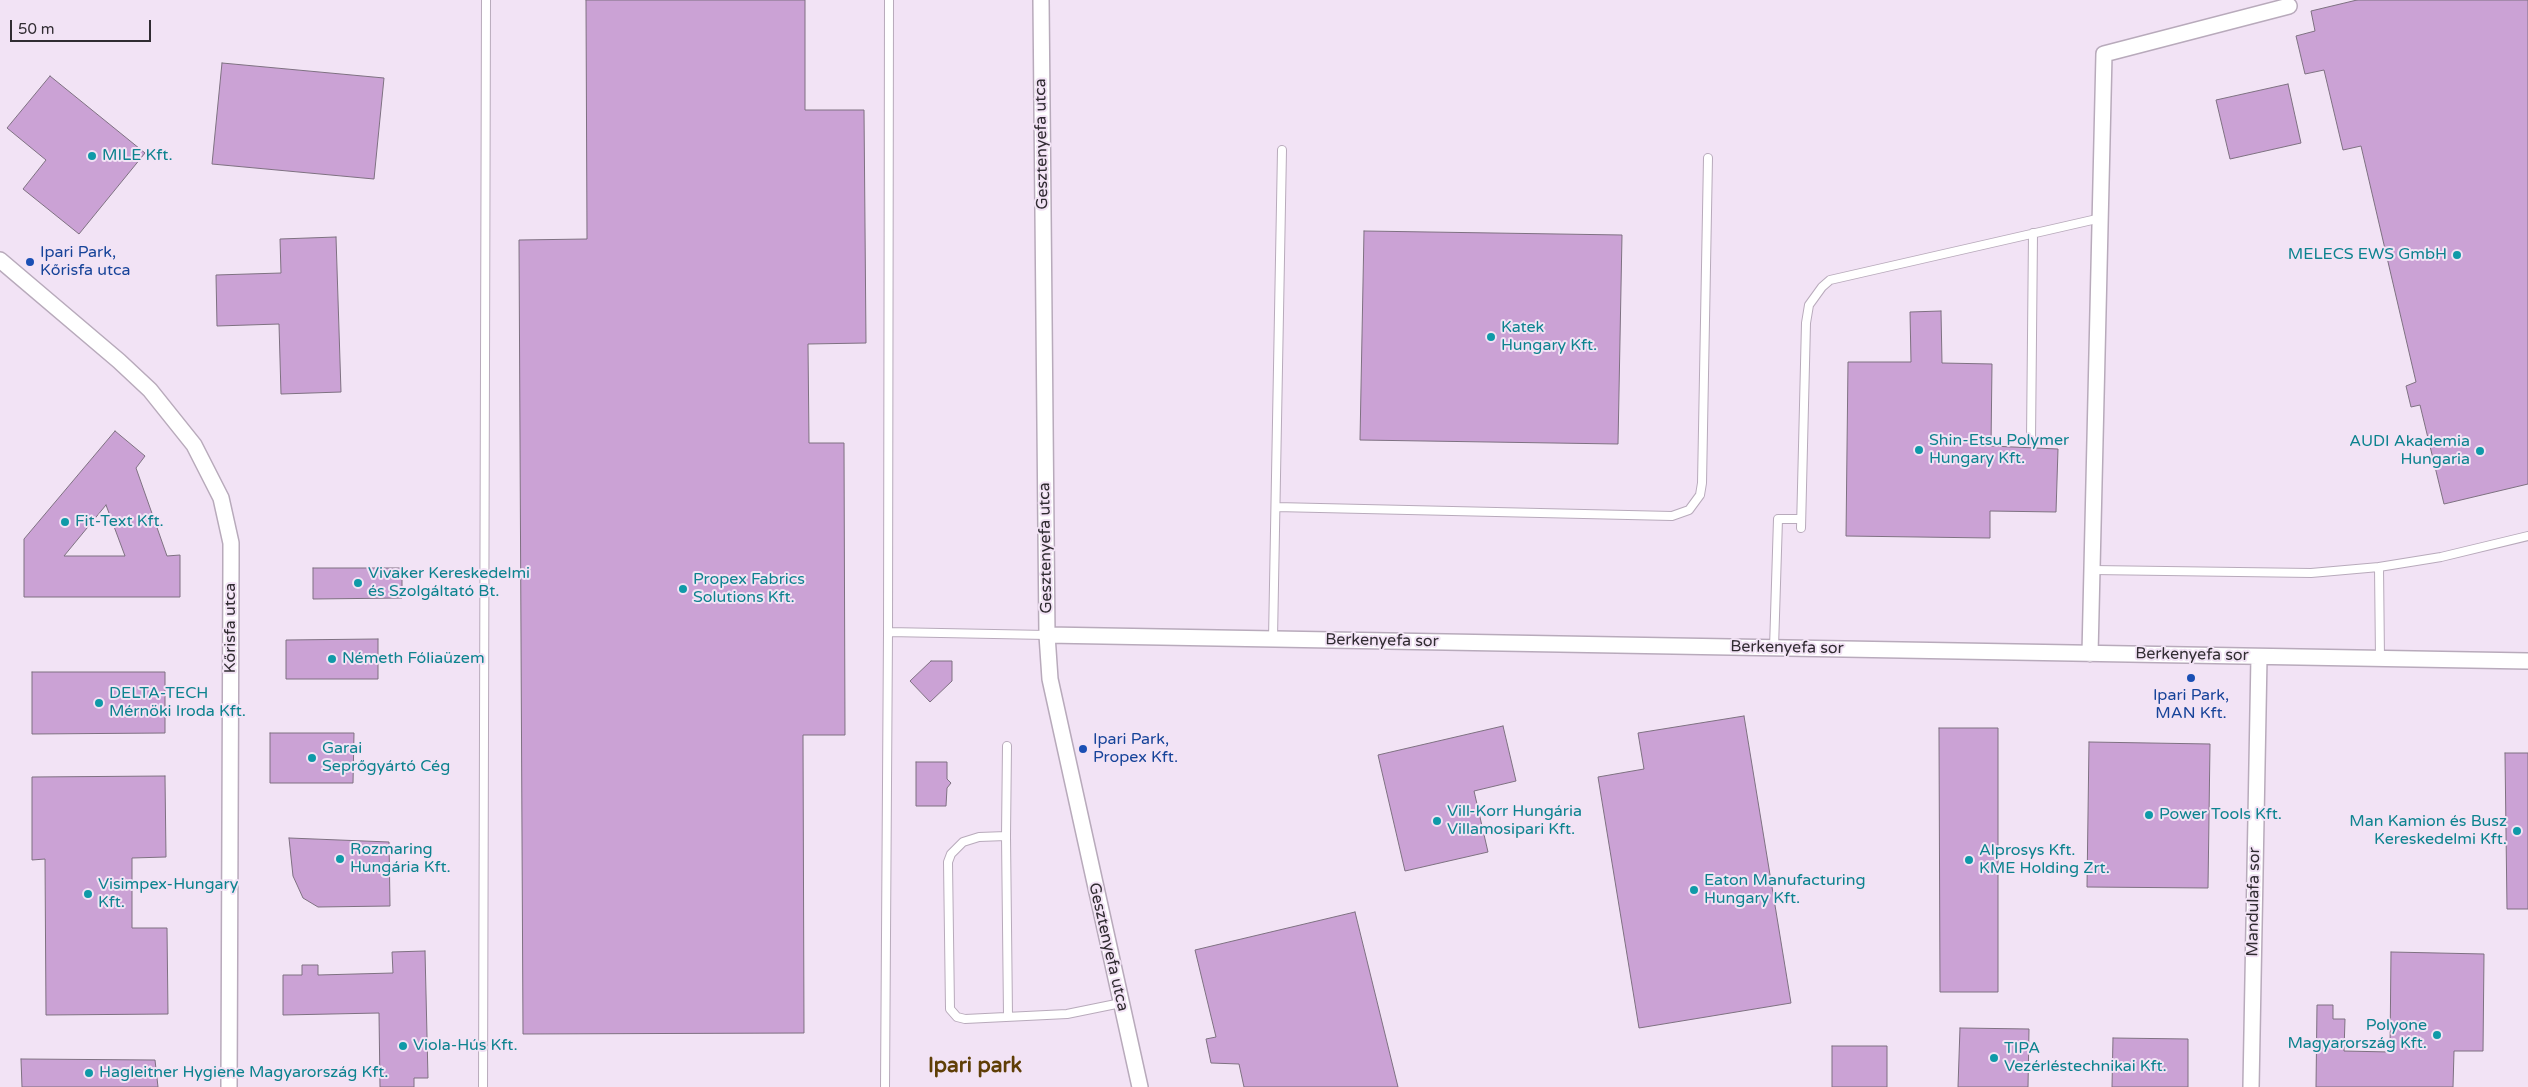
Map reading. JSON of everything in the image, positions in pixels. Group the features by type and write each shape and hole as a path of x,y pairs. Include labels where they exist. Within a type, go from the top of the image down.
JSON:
{"street":[{"name":"Gesztenyefa utca","path":"1041,0 1046,635 1052,688 1140,1087"},
{"path":"2090,654 2094,570 2104,54 2289,6"},
{"name":"Kőrisfa utca","path":"0,260 120,361 150,390 194,445 221,498 231,543 229,1087"},
{"name":"Berkenyefa sor","path":"1046,635 2528,661"},
{"name":"Mandulafa sor","path":"2251,1087 2259,656"}],"lane":[{"path":"484,1087 486,0"},
{"path":"885,1087 889,0"},
{"path":"1273,638 1282,150"},
{"path":"1276,507 1672,516 1689,510 1700,495 1702,483 1708,158"},
{"path":"1801,528 1806,323 1809,305 1814,296 1830,280 2101,218"},
{"path":"2031,440 2033,233"},
{"path":"1774,648 1778,519 1802,519"},
{"path":"2094,570 2311,573 2379,568 2441,557 2528,536"},
{"path":"2379,568 2380,659"},
{"path":"888,632 1046,635"},
{"path":"1007,746 1008,1016"},
{"path":"1006,836 979,837 963,842 951,854 948,862 950,1010 957,1018 965,1019 1067,1014 1121,1003"}],"building":[{"name":"Propex Fabrics Solutions Kft.","path":"586,0 805,0 805,110 864,110 866,343 808,344 809,443 844,443 845,735 803,735 804,1033 523,1034 519,240 587,239"},
{"name":"MELECS EWS GmbH","path":"2357,0 2528,0 2528,484 2444,504 2420,405 2411,407 2406,386 2416,382 2361,146 2343,150 2324,70 2305,74 2296,36 2315,31 2311,11"},
{"path":"222,63 384,78 374,179 212,164"},
{"name":"MILE Kft.","path":"50,76 145,153 79,234 23,189 46,160 7,128"},
{"path":"2288,84 2301,143 2230,159 2216,100"},
{"name":"Katek Hungary Kft.","path":"1364,231 1622,235 1618,444 1360,440"},
{"path":"336,237 341,392 281,394 279,324 217,326 216,275 281,273 280,239"},
{"name":"Shin-Etsu Polymer Hungary Kft.","path":"1941,311 1942,363 1992,364 1991,446 2058,449 2056,512 1990,511 1990,538 1846,536 1848,362 1911,362 1910,312"},
{"name":"Fit-Text Kft.","path":"115,431 145,456 136,468 167,556 180,555 180,597 24,597 24,539","holes":["106,505 125,556 64,556"]},
{"name":"Vivaker Kereskedelmi és Szolgáltató Bt.","path":"313,568 402,568 402,598 313,599"},
{"name":"Németh Fóliaüzem","path":"378,639 378,679 286,679 286,640"},
{"path":"931,661 952,661 952,681 930,702 910,681"},
{"name":"DELTA-TECH Mérnöki Iroda Kft.","path":"32,672 165,672 165,733 32,734"},
{"name":"Eaton Manufacturing Hungary Kft.","path":"1744,716 1791,1003 1639,1028 1598,777 1644,769 1638,733"},
{"name":"Vill-Korr Hungária Villamosipari Kft.","path":"1503,726 1516,781 1474,791 1488,852 1405,871 1378,755"},
{"name":"Alprosys Kft. KME Holding Zrt.","path":"1939,728 1998,728 1998,992 1940,992"},
{"name":"Garai Seprőgyártó Cég","path":"270,733 354,733 353,783 270,783"},
{"name":"Power Tools Kft.","path":"2089,742 2210,744 2208,888 2087,887"},
{"name":"Man Kamion és Busz Kereskedelmi Kft.","path":"2505,753 2528,753 2528,909 2507,909"},
{"path":"916,762 947,762 947,779 951,783 947,788 946,806 916,806"},
{"name":"Visimpex-Hungary Kft.","path":"165,776 166,857 132,858 132,928 167,928 168,1014 46,1015 45,859 32,860 32,777"},
{"name":"Rozmaring Hungária Kft.","path":"289,838 389,842 390,906 318,907 303,898 293,876"},
{"path":"1355,912 1398,1087 1244,1087 1239,1064 1211,1063 1206,1039 1216,1037 1195,950"},
{"name":"Viola-Hús Kft.","path":"425,951 428,1078 414,1078 414,1087 380,1087 379,1013 283,1015 283,975 302,975 302,965 318,965 318,975 393,973 392,952"},
{"name":"Polyone Magyarország Kft.","path":"2391,952 2484,954 2483,1051 2454,1051 2453,1087 2316,1087 2317,1005 2333,1005 2333,1019 2345,1019 2344,1051 2390,1052"},
{"name":"TIPA Vezérléstechnikai Kft.","path":"1960,1028 2029,1029 2028,1087 1958,1087"},
{"path":"2113,1038 2188,1039 2188,1087 2112,1087"},
{"path":"1832,1046 1887,1046 1887,1087 1832,1087"},
{"name":"Hagleitner Hygiene Magyarország Kft.","path":"21,1059 155,1060 158,1087 22,1087"}],"place":[{"name":"MILE Kft.","path":"92,156"},
{"name":"MELECS EWS GmbH","path":"2457,255"},
{"name":"Ipari Park, Kőrisfa utca","path":"30,262"},
{"name":"Katek Hungary Kft.","path":"1491,337"},
{"name":"Shin-Etsu Polymer Hungary Kft.","path":"1919,450"},
{"name":"AUDI Akademia Hungaria","path":"2480,451"},
{"name":"Fit-Text Kft.","path":"65,522"},
{"name":"Vivaker Kereskedelmi és Szolgáltató Bt.","path":"358,583"},
{"name":"Propex Fabrics Solutions Kft.","path":"683,589"},
{"name":"Németh Fóliaüzem","path":"332,659"},
{"name":"Ipari Park, MAN Kft.","path":"2191,678"},
{"name":"DELTA-TECH Mérnöki Iroda Kft.","path":"99,703"},
{"name":"Ipari Park, Propex Kft.","path":"1083,749"},
{"name":"Garai Seprőgyártó Cég","path":"312,758"},
{"name":"Power Tools Kft.","path":"2149,815"},
{"name":"Vill-Korr Hungária Villamosipari Kft.","path":"1437,821"},
{"name":"Man Kamion és Busz Kereskedelmi Kft.","path":"2517,831"},
{"name":"Rozmaring Hungária Kft.","path":"340,859"},
{"name":"Alprosys Kft. KME Holding Zrt.","path":"1969,860"},
{"name":"Eaton Manufacturing Hungary Kft.","path":"1694,890"},
{"name":"Visimpex-Hungary Kft.","path":"88,894"},
{"name":"Polyone Magyarország Kft.","path":"2437,1035"},
{"name":"Viola-Hús Kft.","path":"403,1046"},
{"name":"TIPA Vezérléstechnikai Kft.","path":"1994,1058"},
{"name":"Hagleitner Hygiene Magyarország Kft.","path":"89,1073"}],"district":[{"name":"Ipari park","path":"975,1066"}]}
